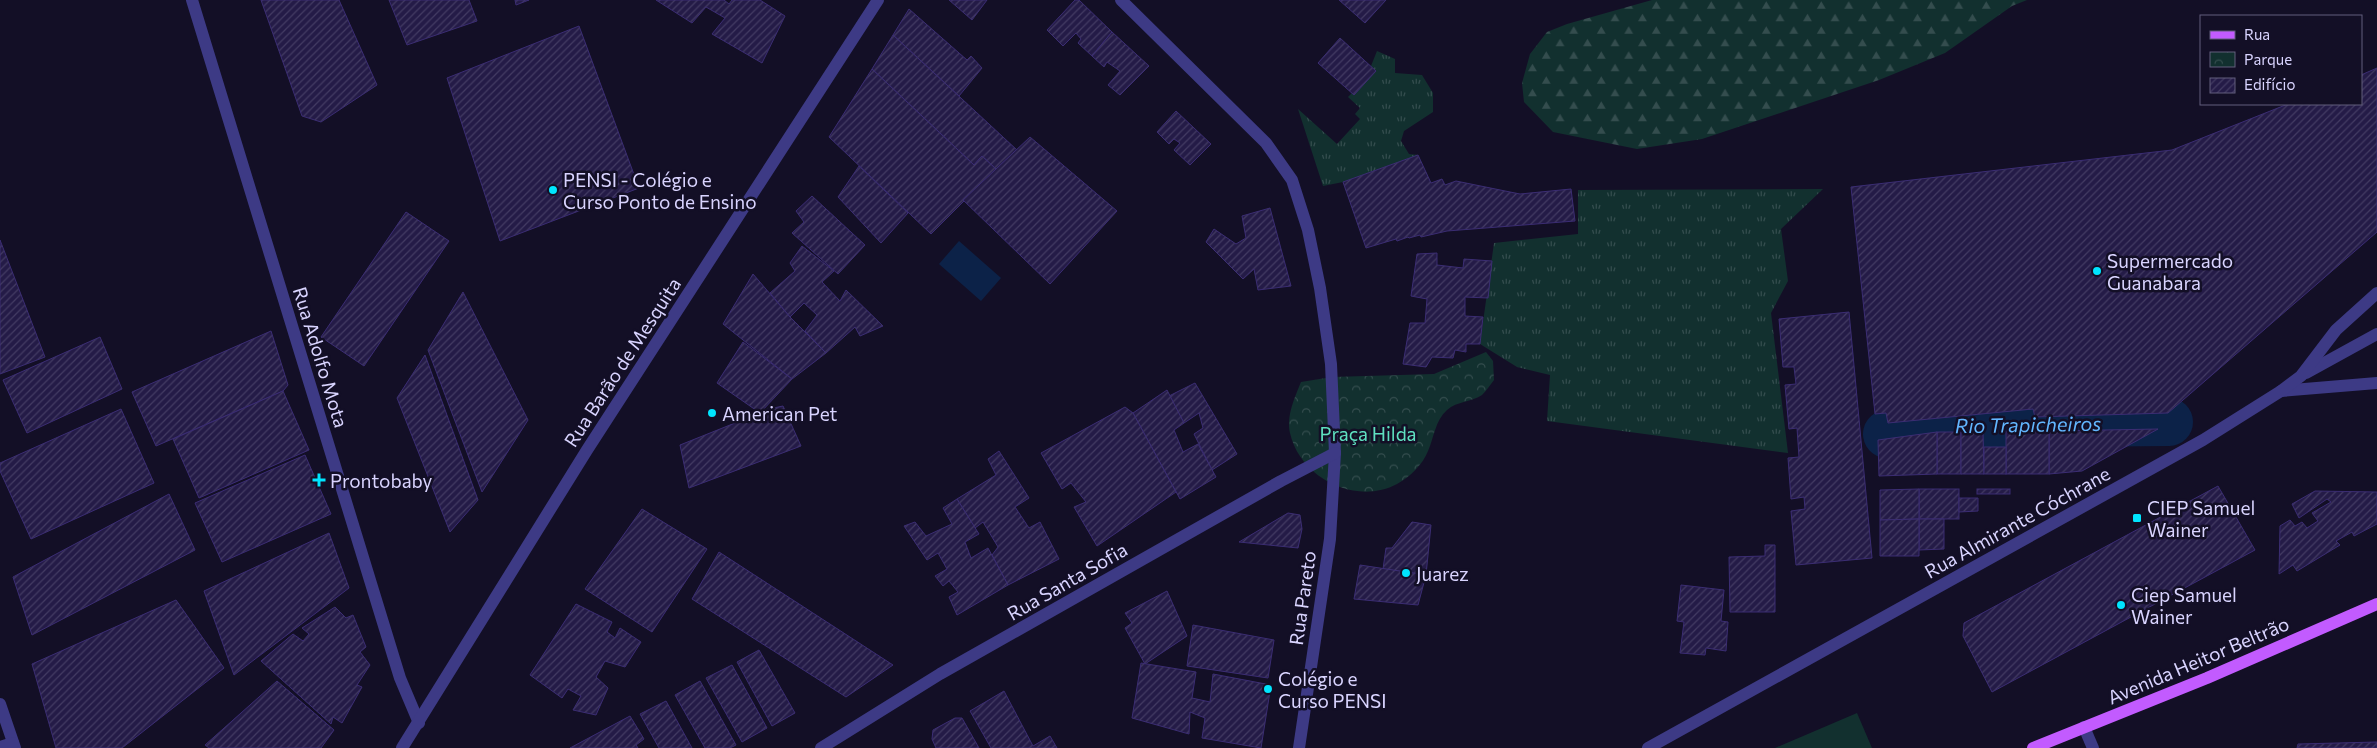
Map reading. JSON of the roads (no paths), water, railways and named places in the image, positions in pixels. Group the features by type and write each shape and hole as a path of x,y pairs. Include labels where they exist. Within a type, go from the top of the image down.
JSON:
{"main road":[{"name":"Avenida Heitor Beltrão","path":"2033,748 2207,678 2377,604"}],"street":[{"name":"Rua Adolfo Mota","path":"192,0 397,669 419,723"},
{"name":"Rua Barão de Mesquita","path":"402,748 587,450 878,0"},
{"name":"Rua Pareto","path":"1121,0 1266,143 1292,180 1308,230 1320,288 1331,364 1335,453 1330,539 1299,748"},
{"name":"Rua Almirante Cóchrane","path":"1648,748 2203,440 2281,391 2301,376 2336,330 2377,293"},
{"path":"2301,376 2377,334"},
{"path":"2281,391 2377,383"},
{"name":"Rua Santa Sofia","path":"821,748 940,674 1280,481 1335,453"},
{"path":"0,704 14,746 0,747"},
{"path":"2084,727 2093,748"}],"water":[{"path":"959,241 1001,278 981,301 939,264"}],"waterway":[{"name":"Rio Trapicheiros","path":"1887,434 1959,424 2169,422"}],"place":[{"name":"PENSI - Colégio e Curso Ponto de Ensino","path":"553,190"},
{"name":"Supermercado Guanabara","path":"2097,271"},
{"name":"American Pet","path":"712,413"},
{"name":"Prontobaby","path":"319,480"},
{"name":"CIEP Samuel Wainer","path":"2137,518"},
{"name":"Juarez","path":"1406,573"},
{"name":"Ciep Samuel Wainer","path":"2121,605"},
{"name":"Colégio e Curso PENSI","path":"1268,689"}],"park label":[{"name":"Praça Hilda","path":"1368,433"}]}
